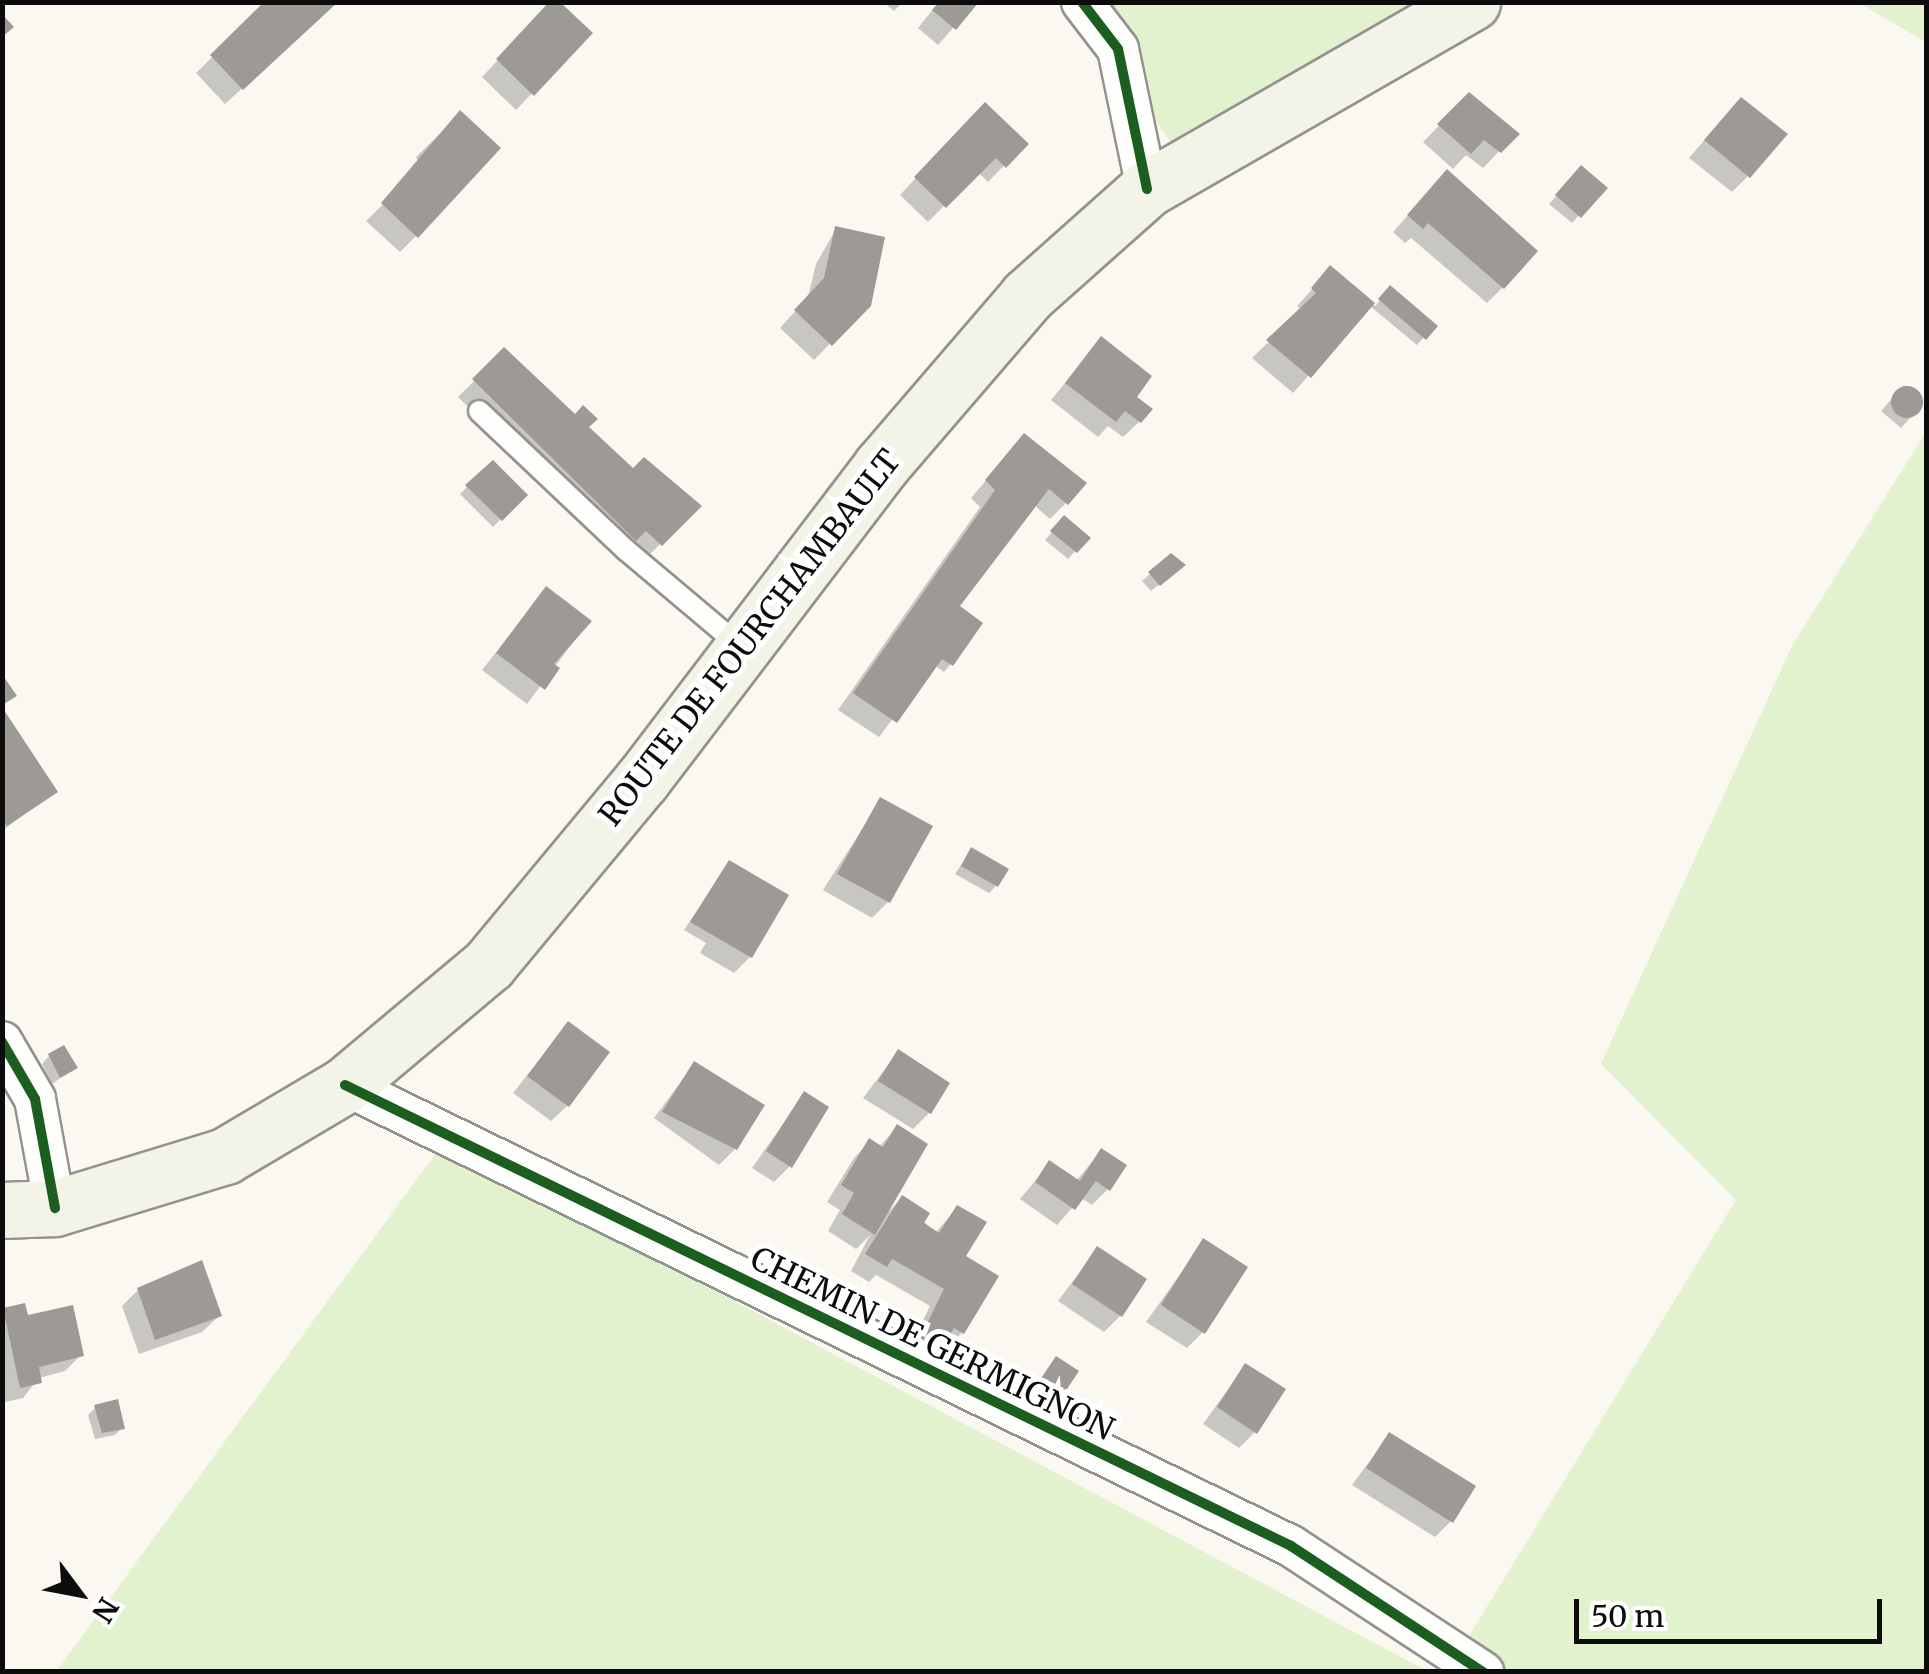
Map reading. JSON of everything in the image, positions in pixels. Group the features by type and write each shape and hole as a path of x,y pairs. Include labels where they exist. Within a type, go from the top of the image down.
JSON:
{"main road":[{"name":"ROUTE DE FOURCHAMBAULT","path":"29,1209 225,1156 345,1085 490,964 742,648 881,466 1028,296 1147,189 1472,2"}],"street":[{"path":"1082,2 1118,50 1147,189"},
{"path":"2,1042 36,1099 29,1209"},
{"name":"CHEMIN DE GERMIGNON","path":"345,1085 1291,1546 1484,1672"}],"lane":[{"path":"479,411 626,550 742,648"}],"green space":[{"path":"1072,3 1464,3 1189,168"},
{"path":"1859,3 1926,3 1926,42"},
{"path":"1926,432 1926,1671 1447,1672 1736,1200 1601,1064 1792,646"},
{"path":"442,1145 1427,1671 56,1672"}],"building":[{"path":"264,2 338,2 243,90 210,55"},
{"path":"549,2 560,2 593,33 534,96 496,59"},
{"path":"939,2 979,2 956,30 932,10"},
{"path":"2,14 14,27 2,37"},
{"path":"1469,92 1520,134 1501,153 1484,140 1471,154 1437,124"},
{"path":"1741,97 1788,134 1750,178 1704,140"},
{"path":"985,102 1029,144 1006,168 996,158 946,208 914,177"},
{"path":"460,110 501,148 418,238 381,203"},
{"path":"1581,165 1608,188 1581,218 1555,195"},
{"path":"1447,169 1538,251 1504,289 1428,223 1423,229 1407,215"},
{"path":"835,226 885,237 871,306 832,346 794,310 824,278"},
{"path":"1330,265 1375,303 1311,378 1266,340 1316,293 1311,288"},
{"path":"1390,285 1438,326 1426,340 1378,299"},
{"path":"1101,336 1152,376 1137,397 1153,409 1141,423 1125,411 1116,422 1065,383"},
{"path":"504,347 575,414 583,405 598,419 589,427 633,468 644,457 702,506 662,546 646,531 636,541 472,379"},
{"path":"1907,386 1919,390 1923,402 1919,414 1907,418 1895,414 1891,402 1895,390"},
{"path":"1024,433 1087,483 1068,505 1049,489 960,606 983,623 953,666 942,659 897,723 853,693 995,490 985,480"},
{"path":"493,460 528,495 502,521 465,485"},
{"path":"1064,515 1091,538 1077,553 1050,531"},
{"path":"1171,553 1186,565 1160,586 1148,572"},
{"path":"546,586 592,621 554,664 560,668 545,690 496,653"},
{"path":"2,674 17,696 2,705"},
{"path":"2,707 58,792 7,826 2,819"},
{"path":"880,797 933,826 890,903 837,874"},
{"path":"971,847 1009,869 998,887 961,866"},
{"path":"729,860 789,895 752,958 690,922"},
{"path":"568,1021 610,1052 569,1107 527,1076"},
{"path":"64,1045 78,1068 60,1078 48,1054"},
{"path":"898,1049 950,1083 931,1114 878,1081"},
{"path":"694,1061 765,1105 737,1150 662,1112"},
{"path":"804,1091 829,1107 792,1168 766,1151"},
{"path":"897,1124 928,1144 875,1235 842,1214 854,1193 841,1185 869,1138 883,1147"},
{"path":"1101,1148 1127,1165 1110,1191 1096,1181 1075,1210 1035,1182 1049,1160 1080,1181"},
{"path":"902,1195 930,1213 924,1223 939,1233 957,1205 987,1222 966,1256 999,1276 964,1334 954,1328 939,1352 919,1340 944,1289 892,1259 887,1267 865,1254"},
{"path":"1203,1238 1248,1267 1205,1334 1161,1305"},
{"path":"1097,1246 1147,1279 1122,1317 1072,1284"},
{"path":"202,1260 222,1316 155,1340 137,1288"},
{"path":"25,1303 28,1315 73,1305 84,1356 39,1367 42,1383 20,1388 3,1308"},
{"path":"1056,1356 1079,1371 1057,1404 1034,1389"},
{"path":"1245,1363 1286,1389 1257,1434 1217,1407"},
{"path":"118,1399 125,1429 102,1433 94,1405"},
{"path":"1389,1432 1476,1486 1453,1523 1366,1468"}],"cycle path":[{"path":"1082,2 1118,49 1147,189"},
{"path":"2,1042 35,1099 55,1208"},
{"path":"345,1085 1291,1546 1483,1672"}]}
